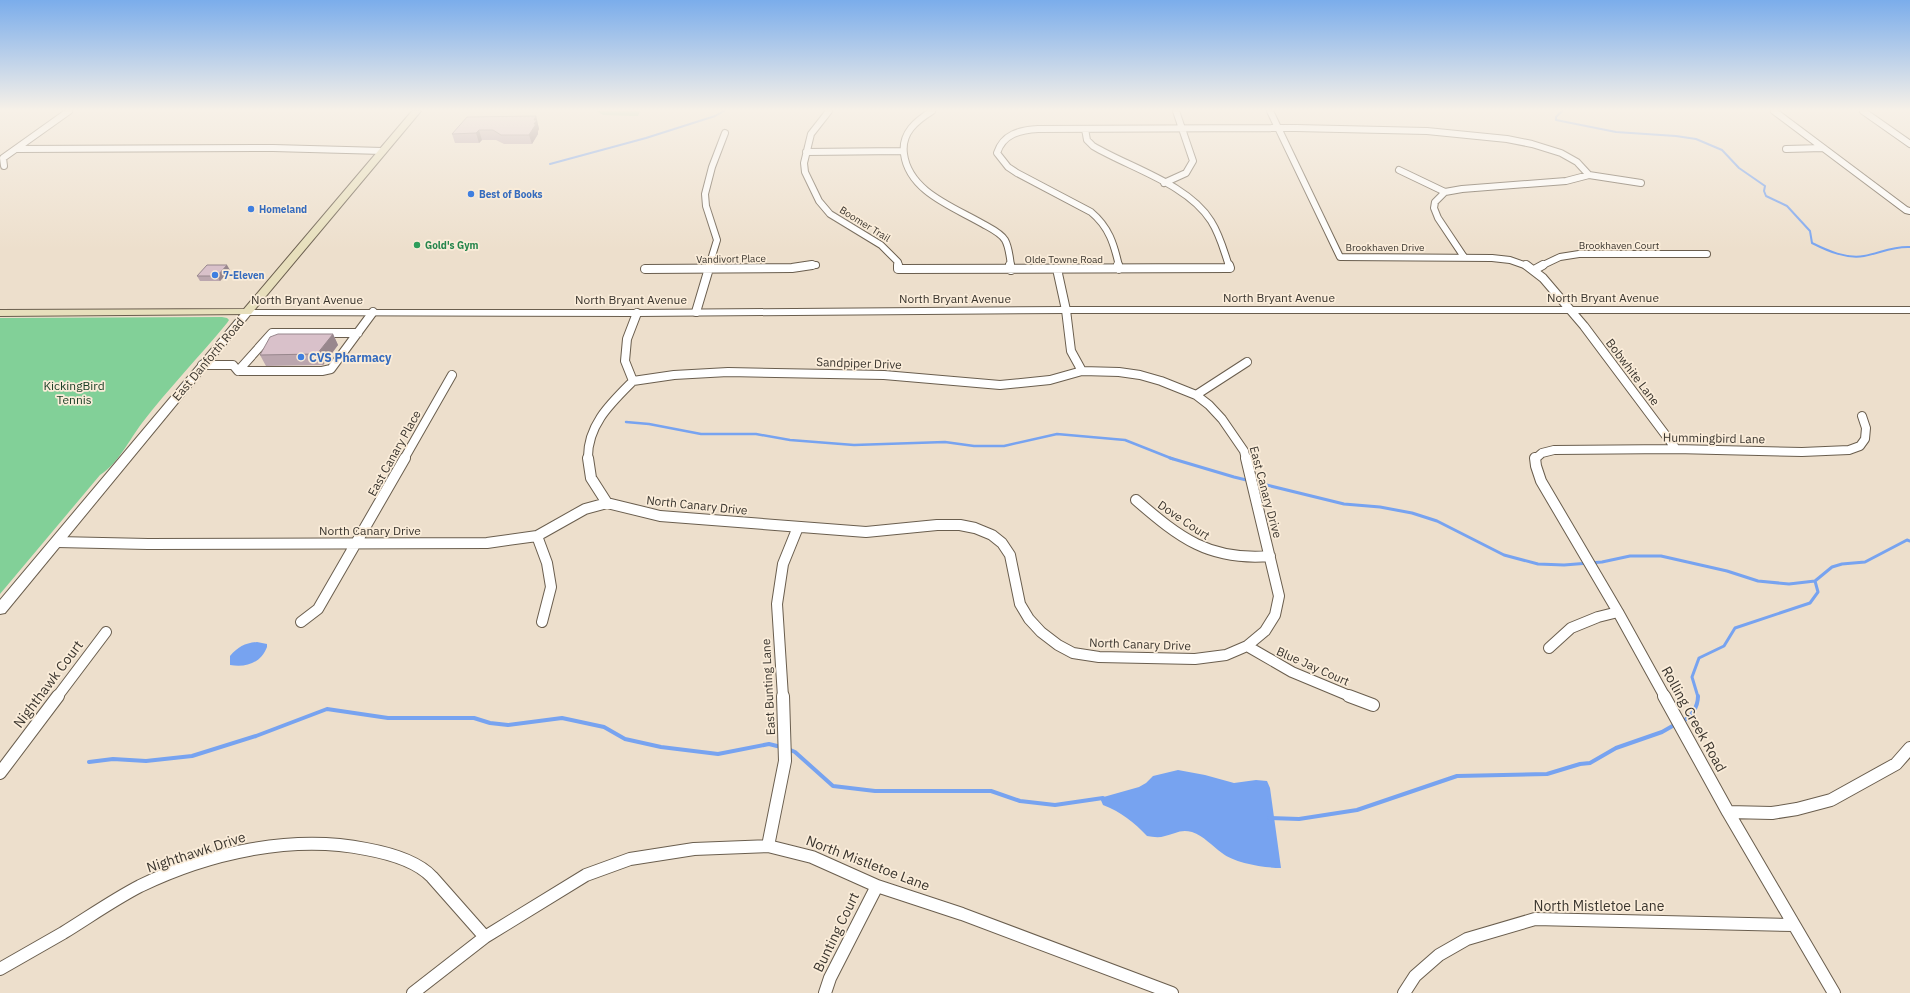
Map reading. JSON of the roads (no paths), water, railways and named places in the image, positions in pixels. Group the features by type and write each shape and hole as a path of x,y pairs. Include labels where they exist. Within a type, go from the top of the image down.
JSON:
{"main road":[{"name":"East Danforth Road","path":"247,312 378,157"},
{"name":"North Bryant Avenue","path":"0,312 247,312"}],"street":[{"path":"4,157 4,166"},
{"path":"696,312 717,240 716,232 708,218 704,196 717,157"},
{"name":"Boomer Trail","path":"805,157 805,172 819,201 830,214 888,251 898,262 898,269"},
{"path":"903,157 910,176 917,184 994,230 1005,239 1010,254 1011,270"},
{"path":"1001,157 1008,167 1016,173 1091,212 1102,220 1110,232 1114,243 1119,269"},
{"path":"1115,157 1164,183 1179,178 1192,168 1191,157"},
{"name":"Brookhaven Drive","path":"1292,157 1340,257 1464,257 1510,260 1534,270 1571,310"},
{"path":"1569,157 1577,162 1589,175"},
{"path":"1836,157 1908,211"},
{"path":"1399,170 1445,192"},
{"path":"1464,257 1434,208 1435,202 1445,192 1462,189 1566,181 1589,175 1641,183"},
{"name":"Olde Towne Road","path":"898,269 1011,270 1230,268 1211,218 1196,202 1164,183"},
{"name":"Brookhaven Court","path":"1534,270 1560,257 1579,254 1707,254"},
{"name":"Vandivort Place","path":"645,269 792,268 816,265"},
{"path":"1057,269 1066,310 1071,351 1082,371"},
{"name":"North Bryant Avenue","path":"247,312 637,313 1066,310 1910,310"},
{"name":"Bobwhite Lane","path":"1571,310 1676,449"},
{"name":"East Danforth Road","path":"0,609 247,312"},
{"path":"202,365 233,366 238,371 322,371 331,368 373,312"},
{"path":"607,503 590,475 587,460 588,447 601,416 612,401 633,381 625,361 627,339 637,313"},
{"path":"238,371 272,333 358,333"},
{"path":"1196,395 1247,362"},
{"name":"Sandpiper Drive","path":"633,381 674,375 728,372 884,375 1000,385 1050,380 1082,371"},
{"name":"East Canary Drive","path":"1082,371 1119,372 1140,375 1183,388 1196,395 1209,405 1222,419 1244,451 1279,596 1275,615 1265,631 1247,646"},
{"name":"East Canary Place","path":"301,622 318,609 452,375"},
{"name":"Hummingbird Lane","path":"1535,458 1542,453 1554,450 1842,450 1859,447 1866,439 1867,427 1862,416"},
{"name":"Rolling Creek Road","path":"1535,458 1541,481 1618,612 1728,812 1834,993"},
{"name":"Dove Court","path":"1136,500 1156,517 1197,545 1213,552 1235,557 1270,556"},
{"name":"North Canary Drive","path":"56,542 148,544 487,543 537,536 585,509 607,503 660,516 866,532 937,526 960,526 975,528 992,536 1002,543 1010,555 1020,604 1029,619 1041,632 1058,645 1073,653 1099,657 1194,659 1226,655 1247,646"},
{"name":"East Bunting Lane","path":"768,846 785,761 778,597 783,564 798,527"},
{"path":"537,536 547,563 551,587 542,622"},
{"path":"1549,648 1571,628 1598,617 1618,612"},
{"name":"Nighthawk Court","path":"0,773 106,632"},
{"name":"Blue Jay Court","path":"1247,646 1271,663 1308,681 1372,705"},
{"path":"1728,812 1772,813 1797,809 1831,800 1896,764 1910,748"},
{"name":"Nighthawk Drive","path":"0,969 70,928 108,902 162,876 214,859 256,848 315,842 347,845 386,852 424,868 485,937"},
{"name":"North Mistletoe Lane","path":"413,993 485,937 586,875 630,859 694,849 768,846 812,857 877,886 962,914 1166,992"},
{"name":"Bunting Court","path":"825,993 830,978 877,886"},
{"name":"North Mistletoe Lane","path":"1404,993 1415,976 1439,955 1467,939 1535,919 1794,925"}],"water":[{"path":"257,642 267,644 267,647 257,661 242,666 230,665 230,656 236,650 245,644"},
{"path":"1178,770 1205,775 1234,783 1256,780 1267,781 1270,788 1281,868 1258,866 1234,860 1227,857 1208,841 1188,831 1181,831 1160,837 1147,836 1127,818 1103,805 1100,798 1139,787 1153,776"}],"waterway":[{"path":"550,164 575,157"},
{"path":"1729,157 1739,168 1765,186 1764,191 1766,196 1787,206 1810,231 1812,243 1831,251 1857,257 1887,250 1910,247"},
{"path":"626,422 649,424 701,434 756,434 790,440 854,445 945,442 974,446 1004,446 1057,434 1125,440 1172,459"},
{"path":"1172,459 1234,477 1344,504 1380,507 1412,513 1437,521 1504,555 1538,564 1564,565 1602,562 1630,556 1661,556 1727,571 1758,581 1789,584 1815,581"},
{"path":"1815,581 1832,567 1842,564 1865,562 1907,540 1910,541"},
{"path":"1698,697 1692,677 1699,658 1724,646 1735,628 1810,603 1818,592 1815,581"},
{"path":"1681,722 1688,718 1693,712 1697,704 1698,697"},
{"path":"89,762 113,759 146,761 192,756 256,736 327,709 388,718 474,718 490,723 508,725 562,718 604,727 625,739 661,747 718,754 769,744 781,747"},
{"path":"1269,818 1299,819 1357,810 1457,776 1547,774 1580,764 1590,763 1616,748 1662,732 1676,724"},
{"path":"788,749 795,752 833,786 875,791 991,791 1020,801 1055,805 1103,798"}],"place":[{"name":"Best of Books","path":"471,194"},
{"name":"Homeland","path":"251,209"},
{"name":"Gold's Gym","path":"417,245"},
{"name":"7-Eleven","path":"215,275"},
{"name":"CVS Pharmacy","path":"301,357"}],"park label":[{"name":"KickingBird Tennis","path":"74,392"}]}
